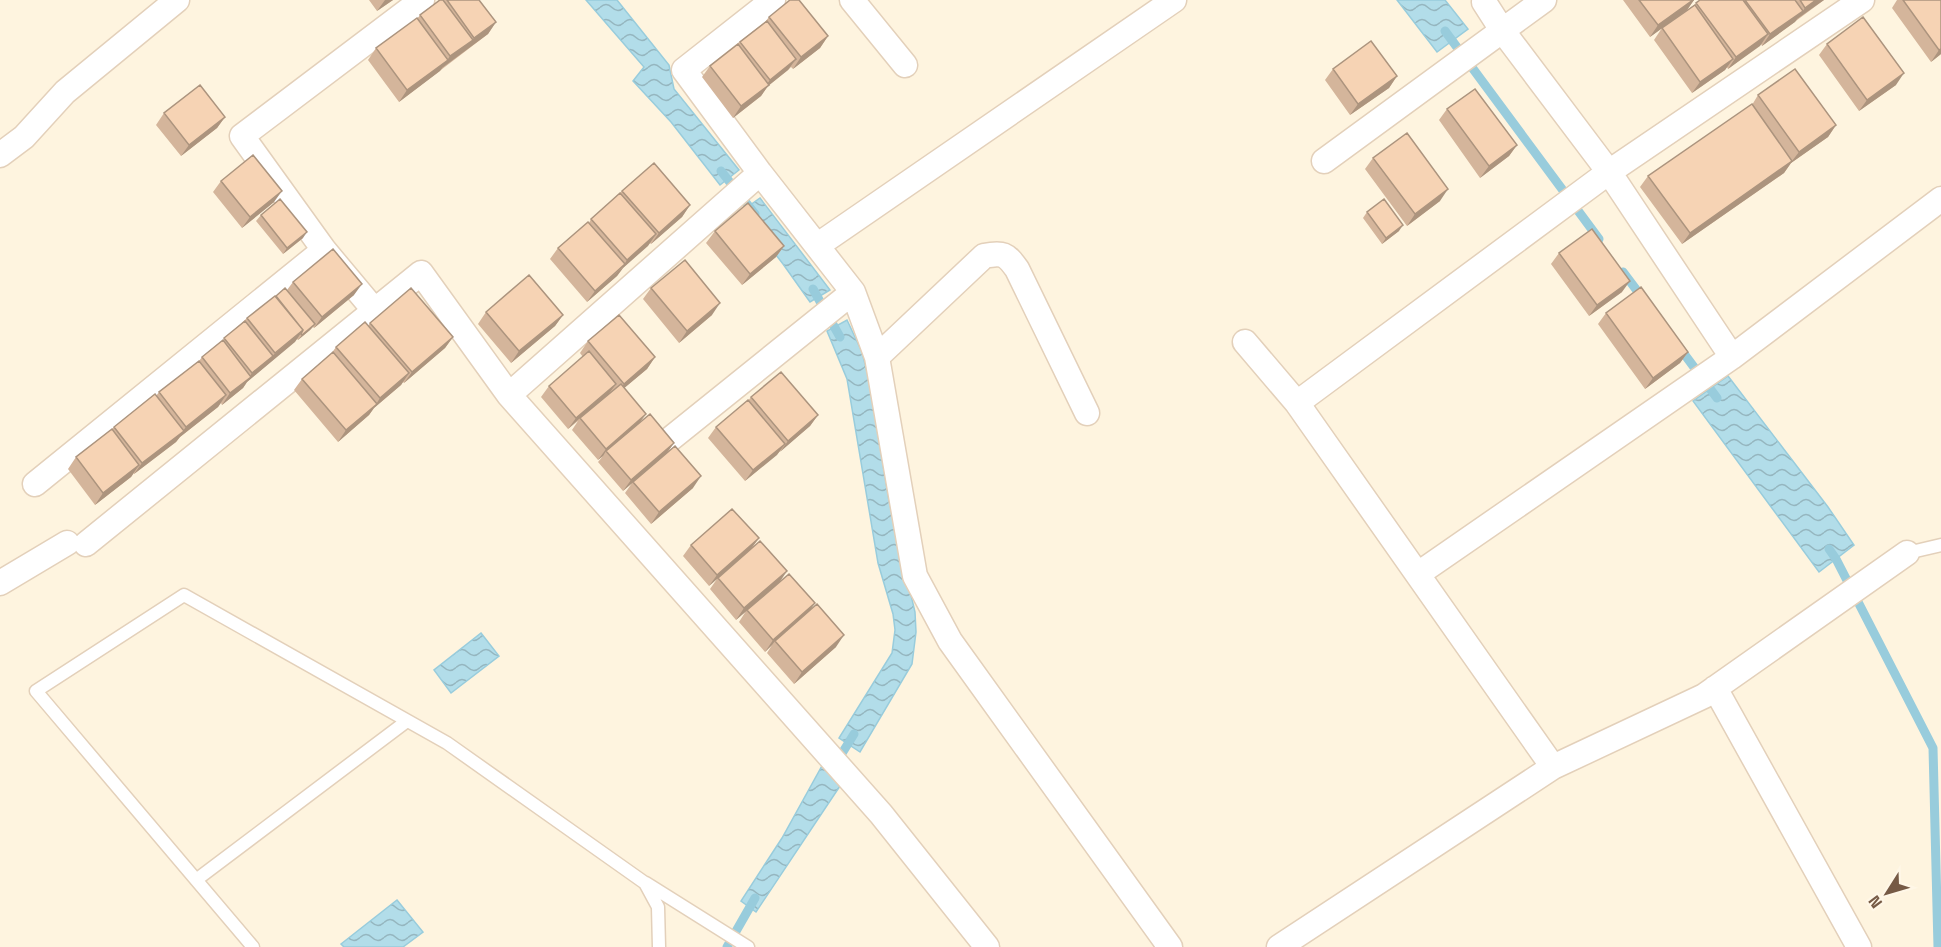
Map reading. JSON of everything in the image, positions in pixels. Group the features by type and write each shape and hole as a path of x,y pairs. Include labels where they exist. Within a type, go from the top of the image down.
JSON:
{"street":[{"path":"0,155 24,137 65,92 177,0"},
{"path":"375,311 324,250 242,136 422,0"},
{"path":"773,0 684,70 760,173 853,292 877,357 915,576 950,641 1170,947"},
{"path":"852,0 905,65"},
{"path":"818,245 953,150 1090,60 1174,0"},
{"path":"1324,161 1544,0"},
{"path":"1297,403 1609,172 1862,0"},
{"path":"1484,2 1502,30 1609,172 1732,357"},
{"path":"509,395 760,173"},
{"path":"1418,574 1732,357 1941,199"},
{"path":"35,484 324,250"},
{"path":"877,357 984,256 998,253 1008,256 1017,269 1087,412"},
{"path":"0,583 77,543 421,273 509,395 881,814 987,947"},
{"path":"669,440 853,292"},
{"path":"1245,342 1297,403 1553,767"},
{"path":"1279,947 1553,767 1704,696 1907,553"},
{"path":"1715,688 1859,947"}],"lane":[{"path":"1907,553 1941,545"},
{"path":"253,947 36,691 184,595 447,743 645,883 748,947"},
{"path":"196,880 407,721"},
{"path":"645,883 658,907 659,947"}],"water":[{"path":"586,0 617,0 669,65 674,89 739,170 720,185 671,122 633,81 644,67"},
{"path":"1397,0 1445,0 1468,29 1437,52"},
{"path":"760,198 830,290 810,302 742,211"},
{"path":"847,320 862,352 869,380 889,501 915,612 916,632 912,664 860,752 839,738 892,653 895,630 893,614 878,563 847,379 827,331"},
{"path":"1728,376 1828,507 1854,545 1819,572 1693,401"},
{"path":"481,633 499,656 451,693 434,670"},
{"path":"823,764 842,783 756,912 741,901 782,838"},
{"path":"397,900 423,932 403,947 344,947 341,944"}],"building":[{"path":"443,0 473,40 450,56 420,15"},
{"path":"447,0 479,0 496,22 474,38"},
{"path":"790,0 799,0 828,36 801,57 769,17"},
{"path":"1639,0 1693,0 1658,25"},
{"path":"1700,0 1743,0 1768,34 1736,57 1696,3"},
{"path":"1745,0 1795,0 1803,11 1770,34"},
{"path":"1800,0 1816,0 1805,8"},
{"path":"1903,0 1941,0 1941,49 1939,50"},
{"path":"1695,5 1733,59 1700,82 1662,28"},
{"path":"1863,17 1904,73 1867,100 1827,44"},
{"path":"417,18 448,60 407,90 376,48"},
{"path":"767,21 796,59 770,80 740,42"},
{"path":"1371,41 1397,76 1358,104 1333,69"},
{"path":"738,44 769,85 741,106 710,66"},
{"path":"1795,69 1836,125 1799,152 1758,95"},
{"path":"200,85 225,117 189,145 164,113"},
{"path":"1475,89 1517,145 1489,166 1447,109"},
{"path":"1752,104 1792,161 1690,233 1648,176"},
{"path":"1407,133 1448,189 1415,214 1373,158"},
{"path":"253,155 282,191 250,217 221,181"},
{"path":"654,163 690,205 659,233 622,191"},
{"path":"620,193 656,234 627,260 591,219"},
{"path":"280,199 307,232 287,248 261,215"},
{"path":"1384,199 1403,225 1386,238 1367,212"},
{"path":"748,203 784,246 750,274 715,231"},
{"path":"588,222 625,264 595,291 558,248"},
{"path":"1592,229 1630,281 1597,305 1559,253"},
{"path":"333,249 362,284 322,317 293,282"},
{"path":"685,260 720,303 687,331 651,288"},
{"path":"529,275 563,315 519,351 486,312"},
{"path":"1641,287 1688,352 1653,378 1606,313"},
{"path":"285,288 315,324 302,335 303,330 276,296"},
{"path":"411,288 453,337 412,372 370,323"},
{"path":"275,296 303,330 275,353 247,318"},
{"path":"619,315 655,357 624,384 588,341"},
{"path":"245,321 273,356 252,373 224,338"},
{"path":"365,322 409,373 380,398 336,347"},
{"path":"223,340 251,377 230,393 202,357"},
{"path":"589,351 616,384 576,418 549,386"},
{"path":"333,352 377,404 346,430 302,379"},
{"path":"199,361 226,395 186,427 159,392"},
{"path":"781,372 818,415 788,441 751,397"},
{"path":"621,384 646,414 606,449 580,418"},
{"path":"155,394 184,431 142,463 114,427"},
{"path":"748,400 785,444 753,470 716,427"},
{"path":"650,414 674,443 631,480 606,451"},
{"path":"112,429 139,465 103,493 76,457"},
{"path":"675,446 701,476 659,512 633,482"},
{"path":"732,509 759,538 717,575 691,545"},
{"path":"760,541 787,571 744,608 718,578"},
{"path":"789,574 815,603 773,640 747,610"},
{"path":"817,604 844,635 802,672 775,641"}],"waterway":[{"path":"1445,31 1599,239"},
{"path":"721,171 755,214"},
{"path":"1623,272 1644,300"},
{"path":"813,289 840,337"},
{"path":"1679,347 1717,398"},
{"path":"1829,549 1933,748 1938,947"},
{"path":"836,763 854,734"},
{"path":"727,947 755,898"}]}
